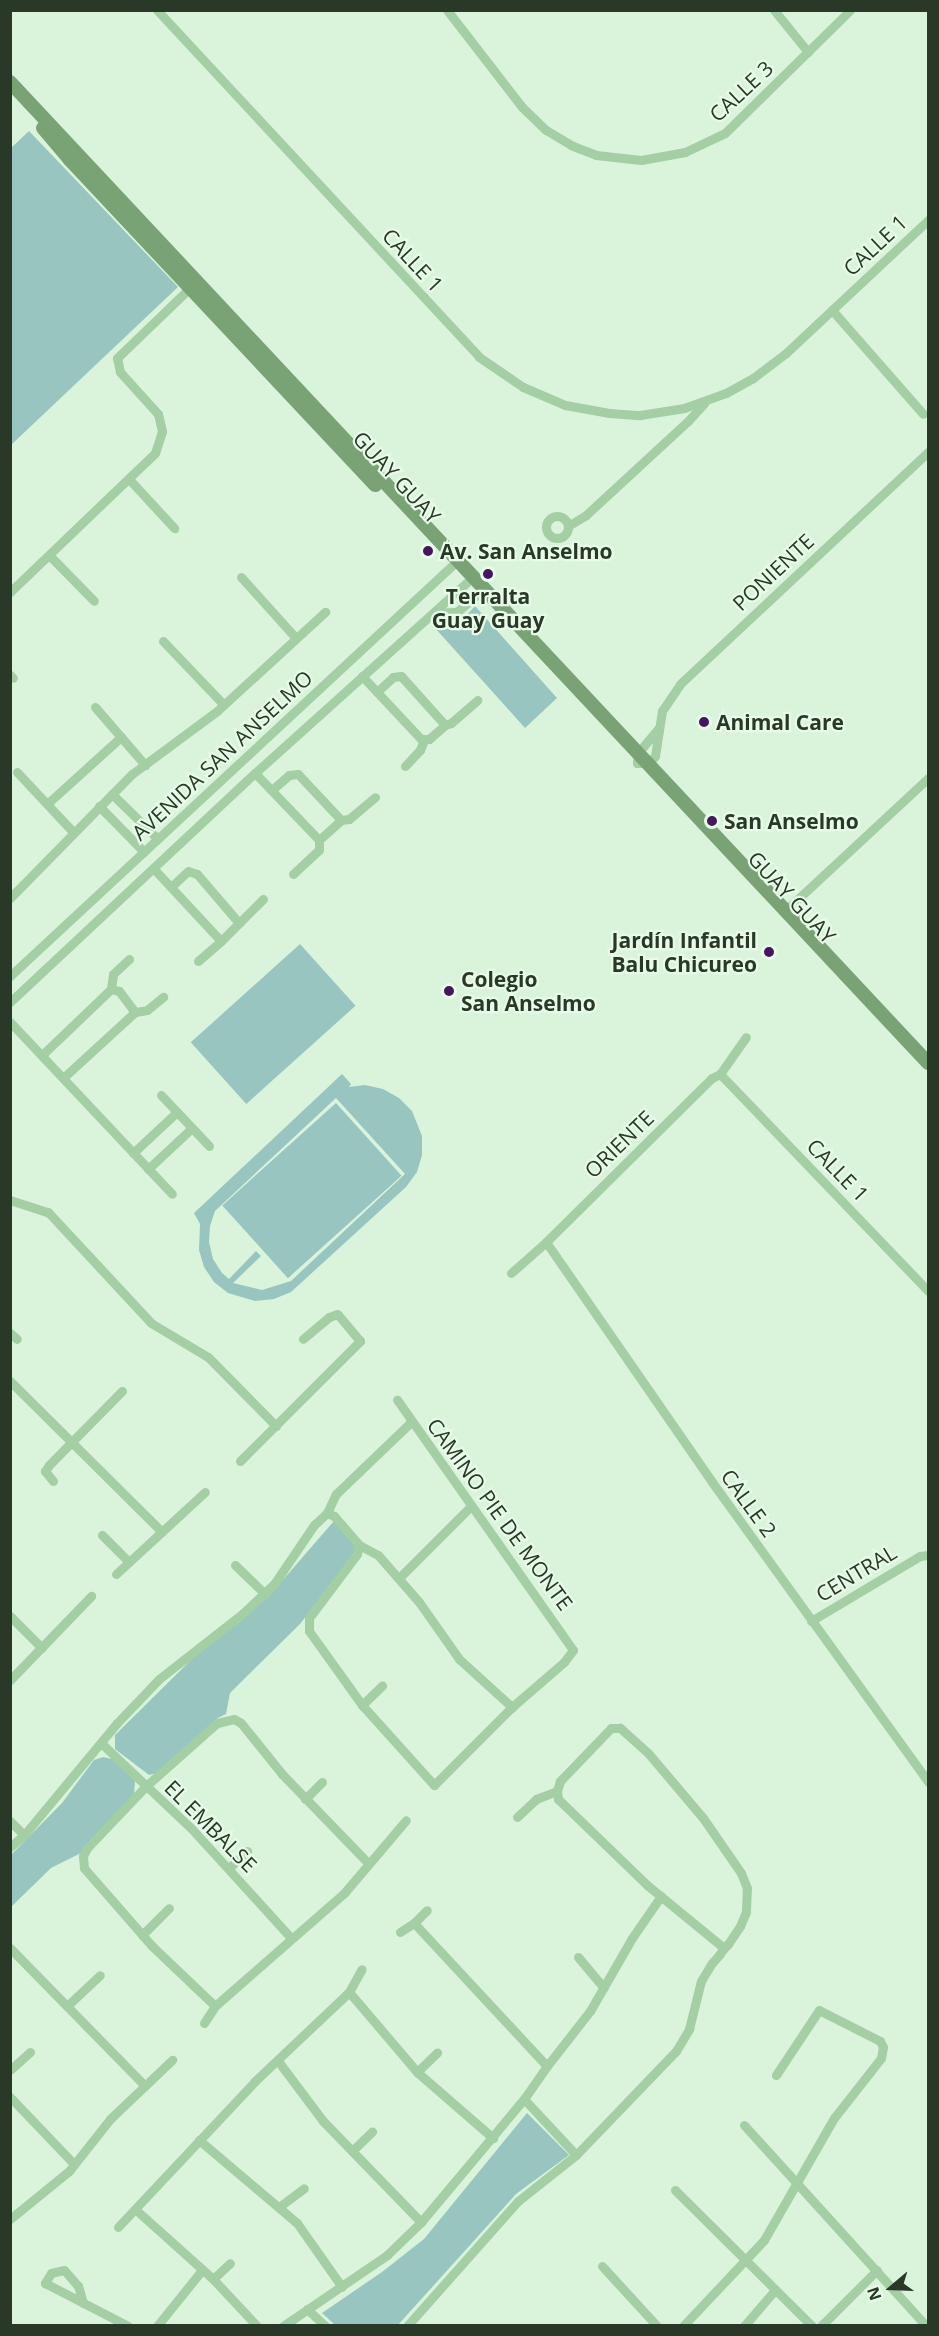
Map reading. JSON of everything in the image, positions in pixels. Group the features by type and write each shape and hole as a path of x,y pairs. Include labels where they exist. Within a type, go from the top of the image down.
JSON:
{"street":[{"name":"CALLE 1","path":"157,10 465,344 493,369 549,400 595,412 652,414 704,402 764,371 928,220"},
{"name":"CALLE 3","path":"447,10 538,123 573,146 619,159 651,159 673,155 715,139 742,118 850,10"},
{"path":"774,10 808,52"},
{"name":"GUAY GUAY","path":"15,86 59,148 408,507 417,523"},
{"path":"10,592 155,453 161,439 162,424 158,414 117,369 117,358 194,285"},
{"name":"GUAY GUAY","path":"194,285 642,760 840,978 881,1012"},
{"path":"832,310 923,414"},
{"name":"CALLE 1","path":"568,526 586,515 688,421 704,402"},
{"name":"PONIENTE","path":"642,760 658,729 665,704 680,684 928,452"},
{"path":"129,479 174,528"},
{"path":"49,555 94,602"},
{"name":"GUAY GUAY","path":"455,563 478,594 585,701"},
{"name":"AVENIDA SAN ANSELMO","path":"10,976 455,563"},
{"path":"241,577 296,638"},
{"path":"10,1002 255,773 362,676 435,614 467,582"},
{"path":"435,614 457,612 478,594"},
{"path":"10,898 112,794 145,765 224,705 325,612"},
{"path":"163,641 224,705"},
{"path":"362,676 424,740"},
{"path":"377,692 393,677 401,676 445,724"},
{"path":"405,766 420,750 424,740 445,724 451,723 477,700"},
{"path":"95,707 145,765"},
{"name":"PONIENTE","path":"642,760 658,747 658,729"},
{"path":"47,804 120,737"},
{"path":"17,772 74,833"},
{"path":"255,773 319,840 319,850 293,874"},
{"path":"272,790 289,775 298,774 341,820"},
{"path":"786,910 928,778"},
{"path":"112,794 158,839"},
{"path":"319,840 341,820 349,819 375,797"},
{"path":"99,807 144,852"},
{"name":"GUAY GUAY","path":"737,863 786,910 928,1063"},
{"path":"154,869 221,941"},
{"path":"171,887 188,871 197,874 239,923"},
{"path":"198,961 263,899"},
{"path":"42,1055 111,989 113,974 129,959"},
{"path":"111,989 119,991 135,1012"},
{"path":"63,1078 135,1012 147,1010 163,997"},
{"path":"10,1022 172,1194"},
{"name":"ORIENTE","path":"511,1273 546,1242 711,1078 720,1074 746,1037"},
{"name":"CALLE 1","path":"720,1074 928,1291"},
{"path":"161,1095 208,1146"},
{"path":"133,1153 177,1112"},
{"path":"148,1169 192,1128"},
{"path":"10,1200 48,1212 151,1323 208,1357 276,1426"},
{"name":"CALLE 2","path":"546,1242 811,1621 928,1782"},
{"path":"240,1461 360,1341 337,1314 328,1317 303,1339"},
{"path":"10,1381 162,1532"},
{"path":"53,1481 45,1471 122,1391"},
{"name":"CAMINO PIE DE MONTE","path":"397,1400 568,1638 573,1650 564,1662 512,1707"},
{"path":"10,1847 24,1835 101,1743 159,1679 265,1594 314,1525 327,1513 336,1494 412,1421"},
{"path":"116,1574 205,1492"},
{"path":"399,1578 471,1506"},
{"path":"327,1513 334,1516 359,1545 378,1555 399,1578 459,1659 512,1707 434,1785 362,1705 328,1661 311,1635 308,1626 309,1618 357,1554 359,1545"},
{"path":"102,1535 129,1562"},
{"name":"CENTRAL","path":"811,1621 924,1555 928,1545"},
{"path":"235,1565 265,1594"},
{"path":"10,1680 91,1596"},
{"path":"10,1616 42,1648"},
{"path":"362,1705 381,1686"},
{"path":"215,2006 142,1935 84,1868 83,1856 92,1842 146,1786 217,1723 231,1719 241,1723 305,1799 368,1863"},
{"path":"406,2325 518,2200 576,2155 681,2044 692,2020 701,1981 740,1926 746,1912 747,1888 741,1873 685,1794 623,1730 614,1727 560,1781 557,1791 561,1802 661,1896 724,1948"},
{"name":"EL EMBALSE","path":"101,1743 229,1868 291,1938"},
{"path":"305,1799 322,1782"},
{"path":"517,1817 536,1799 557,1791"},
{"path":"204,2023 215,2006 345,1892 406,1820"},
{"path":"10,1821 24,1835"},
{"path":"229,1868 247,1851"},
{"path":"283,2325 387,2256 421,2222 525,2099 547,2066 590,2012 632,1938 661,1896"},
{"path":"142,1935 169,1908"},
{"path":"400,1932 414,1923 427,1910"},
{"path":"414,1923 547,2066"},
{"path":"10,1948 145,2086"},
{"path":"578,1957 604,1988"},
{"path":"118,2227 255,2081 349,1992 362,1969"},
{"path":"67,2006 100,1975"},
{"path":"349,1992 417,2072 493,2138"},
{"path":"683,2325 764,2240 834,2118 881,2058 883,2047 880,2041 819,2010 776,2075"},
{"path":"10,2070 30,2052"},
{"path":"417,2072 437,2053"},
{"path":"10,2219 44,2194 74,2164 110,2119 172,2060"},
{"path":"278,2061 323,2121 421,2222"},
{"path":"10,2097 74,2164"},
{"path":"525,2099 576,2155"},
{"path":"744,2125 926,2325"},
{"path":"352,2151 372,2132"},
{"path":"199,2140 297,2223 342,2288"},
{"path":"279,2207 304,2188"},
{"path":"675,2190 745,2262 812,2325"},
{"path":"135,2209 213,2279 257,2325"},
{"path":"213,2279 230,2263"},
{"path":"602,2266 657,2325"},
{"path":"157,2325 202,2270"},
{"path":"821,2325 877,2270"},
{"path":"744,2325 775,2290"},
{"path":"83,2302 128,2325"},
{"path":"307,2309 325,2325"}],"shaded area":[{"path":"29,131 178,287 11,445 11,148"},
{"path":"475,606 557,698 525,728 435,628 441,622 461,622"},
{"path":"300,944 356,1006 246,1104 191,1042"},
{"path":"342,1074 351,1084 349,1087 365,1085 383,1089 399,1098 412,1111 422,1136 422,1155 417,1172 406,1187 291,1292 274,1299 255,1301 228,1293 214,1282 204,1267 199,1250 200,1224 194,1213","holes":["336,1098 405,1174 291,1281 262,1290 233,1283 261,1256 256,1251 229,1279 213,1259 209,1242 210,1226 215,1211"]},
{"path":"336,1103 402,1176 288,1278 222,1205"},
{"path":"334,1521 358,1549 300,1624 230,1693 226,1714 218,1718 157,1773 149,1775 115,1749 115,1735 193,1658 268,1597"},
{"path":"103,1757 112,1759 135,1781 134,1796 81,1853 51,1868 11,1907 11,1855 62,1803 94,1760"},
{"path":"527,2113 569,2155 516,2194 398,2325 335,2325 322,2313 382,2272 424,2239"}],"place":[{"name":"Av. San Anselmo","path":"428,551"},
{"name":"Terralta Guay Guay","path":"488,574"},
{"name":"Animal Care","path":"704,722"},
{"name":"San Anselmo","path":"712,821"},
{"name":"Jardín Infantil Balu Chicureo","path":"769,952"},
{"name":"Colegio San Anselmo","path":"449,991"}]}
